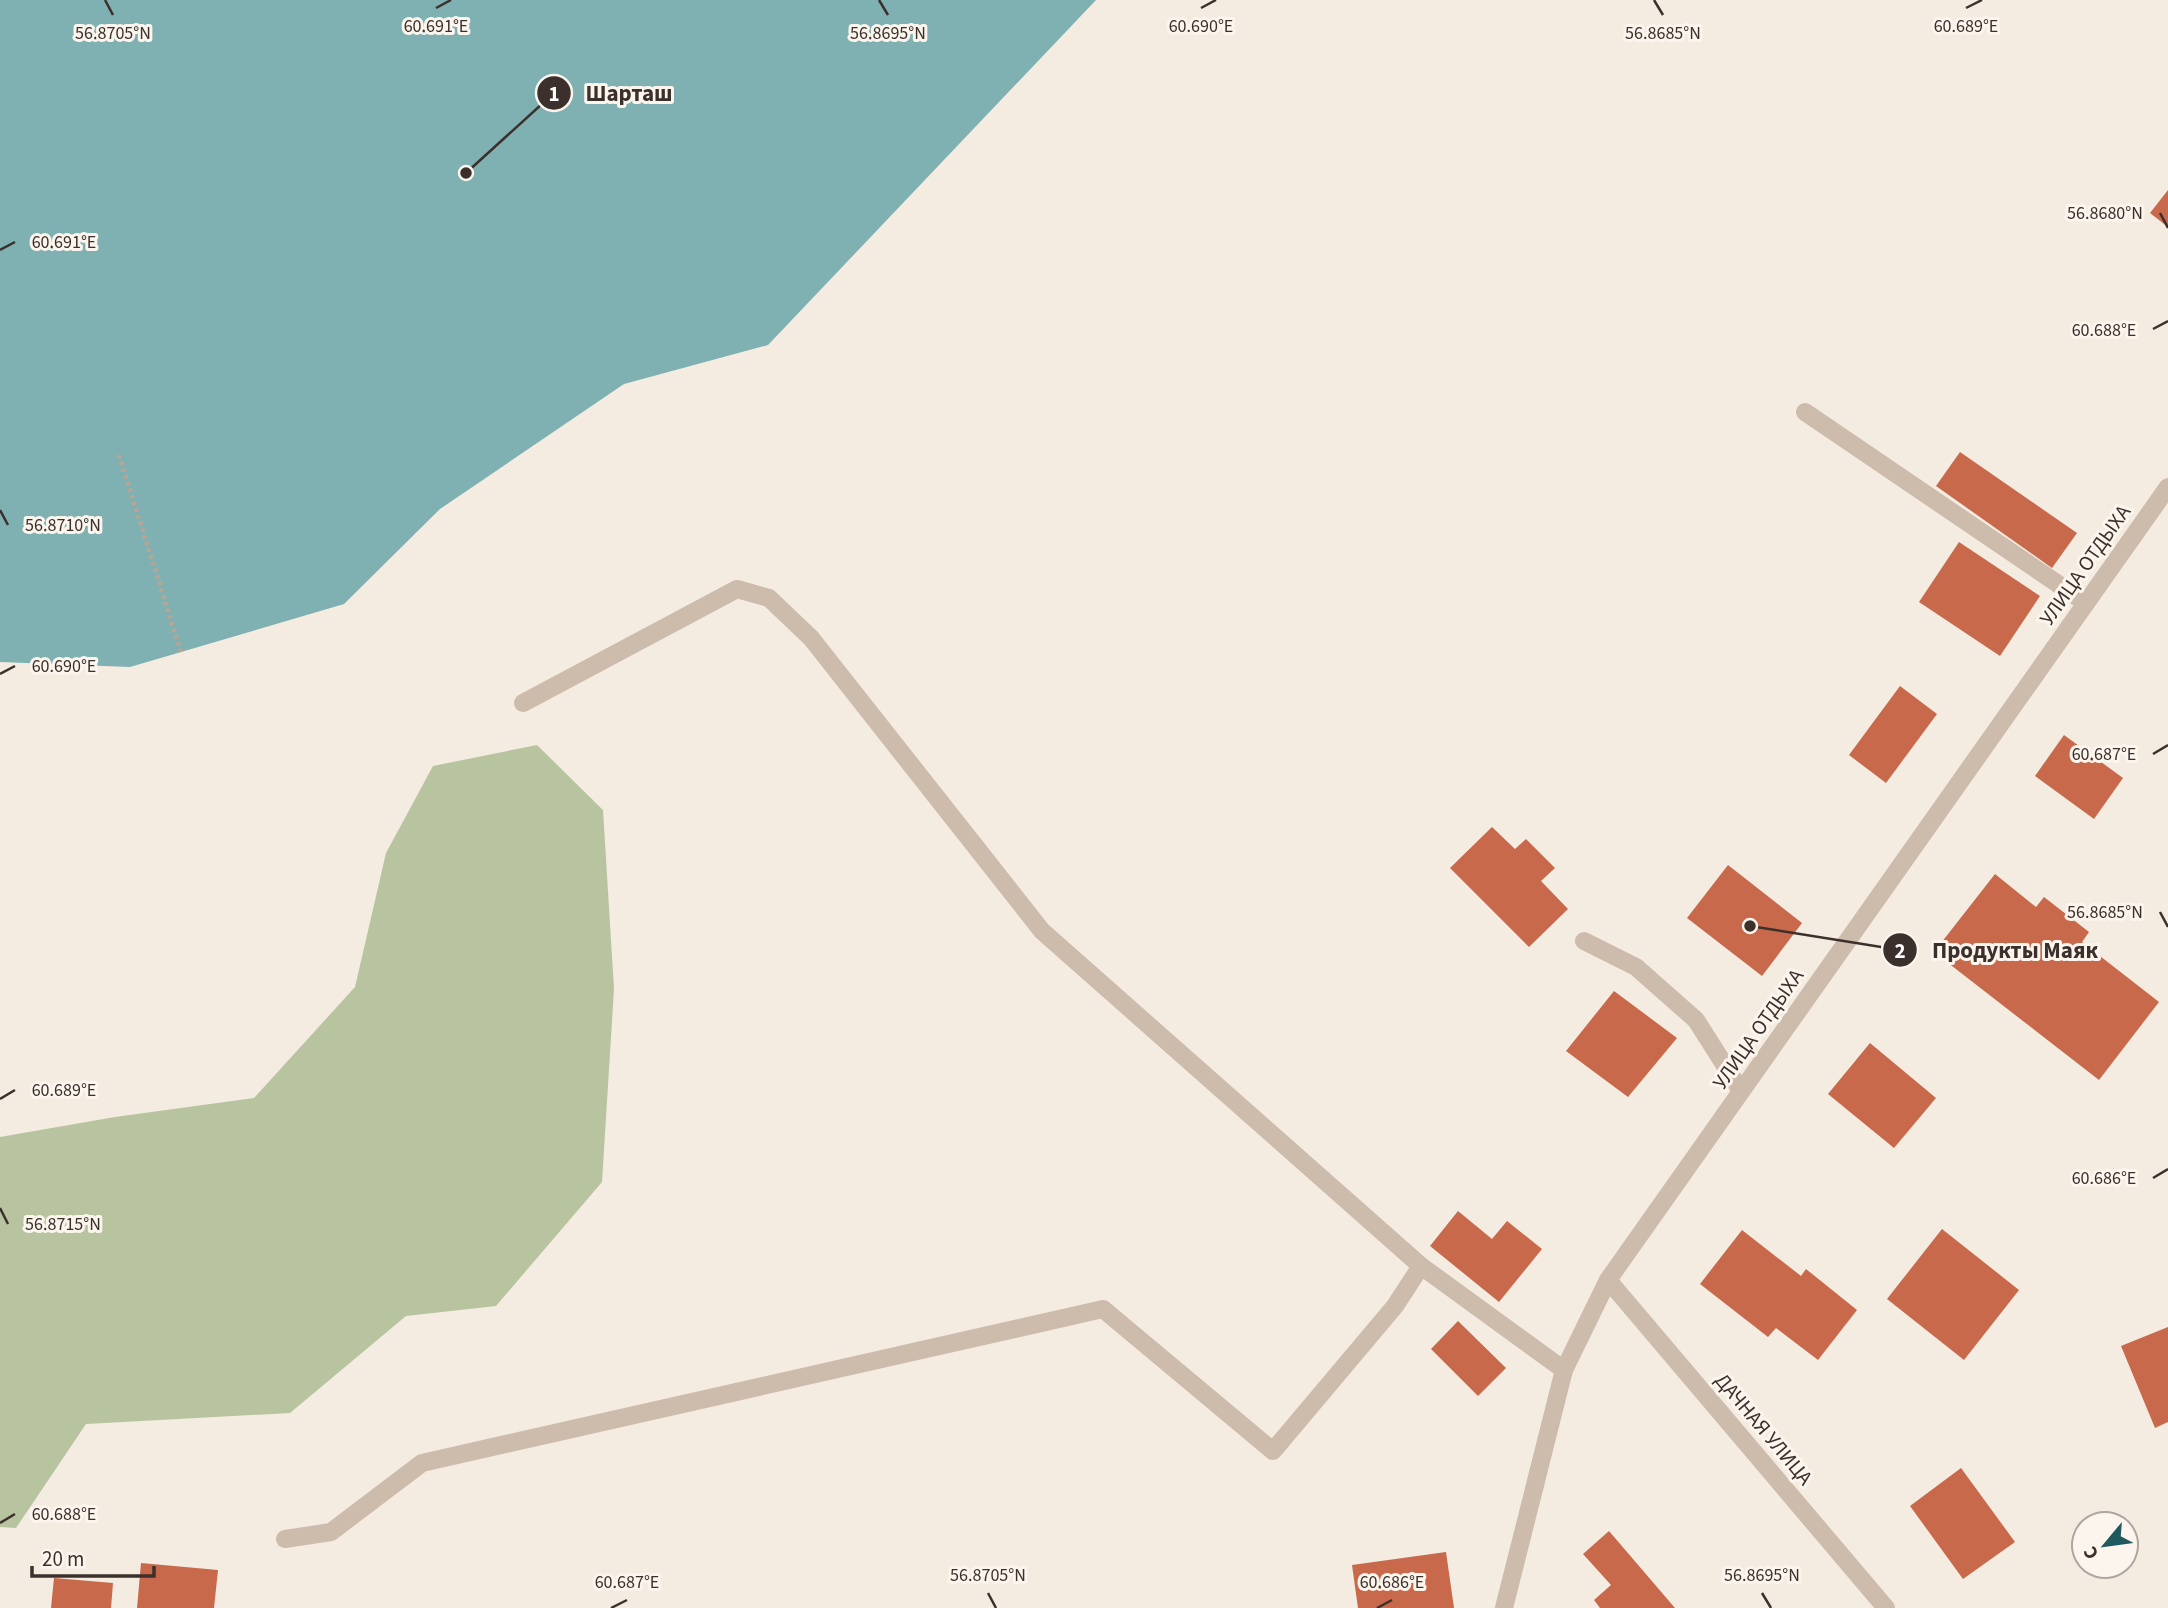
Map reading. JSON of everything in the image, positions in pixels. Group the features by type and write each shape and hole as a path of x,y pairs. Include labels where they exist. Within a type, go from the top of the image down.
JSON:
{"street":[{"path":"1805,412 2086,603"},
{"name":"УЛИЦА ОТДЫХА","path":"1504,1608 1564,1370 1608,1280 2168,487"},
{"path":"523,703 737,589 769,598 811,638 1042,931 1421,1266 1564,1370"},
{"path":"1584,941 1636,967 1696,1020 1741,1091"},
{"path":"285,1539 331,1532 422,1463 1103,1309 1273,1451 1395,1306 1421,1266"},
{"name":"ДАЧНАЯ УЛИЦА","path":"1608,1280 1886,1608"}],"path":[{"path":"119,455 181,652"}],"green space":[{"path":"537,745 603,810 614,989 602,1182 496,1306 406,1316 290,1413 86,1424 16,1528 0,1527 0,1137 115,1117 254,1098 355,987 386,853 433,766"}],"water":[{"path":"0,0 1096,0 768,345 624,384 440,509 344,604 130,667 0,662"}],"building":[{"path":"2168,190 2168,227 2150,213"},
{"path":"1960,452 2077,533 2052,568 1936,486"},
{"path":"1959,542 2040,596 2000,656 1919,602"},
{"path":"1900,686 1937,714 1886,783 1849,755"},
{"path":"2064,735 2123,778 2094,819 2035,776"},
{"path":"1492,827 1515,849 1526,839 1555,868 1541,881 1568,909 1529,947 1450,868"},
{"path":"1728,865 1802,923 1762,976 1687,918"},
{"path":"1995,874 2036,907 2044,897 2089,932 2082,942 2159,1002 2099,1080 1934,952"},
{"path":"1614,991 1677,1038 1628,1097 1566,1051"},
{"path":"1870,1043 1936,1098 1894,1148 1828,1094"},
{"path":"1458,1211 1492,1239 1507,1221 1542,1249 1499,1302 1430,1246"},
{"path":"1942,1229 2019,1290 1964,1360 1887,1299"},
{"path":"1742,1230 1801,1276 1806,1269 1857,1310 1818,1360 1776,1328 1768,1337 1700,1284"},
{"path":"1458,1321 1506,1368 1478,1396 1431,1349"},
{"path":"2168,1327 2168,1422 2155,1428 2121,1346"},
{"path":"1961,1468 2015,1542 1963,1579 1910,1506"},
{"path":"1609,1531 1675,1608 1600,1608 1594,1600 1611,1585 1583,1554"},
{"path":"1446,1552 1454,1608 1358,1608 1352,1565"},
{"path":"141,1563 218,1570 214,1608 137,1608"},
{"path":"54,1578 113,1583 111,1608 51,1608"}],"place":[{"name":"Шарташ","path":"466,173"},
{"name":"Продукты Маяк","path":"1750,926"}]}
